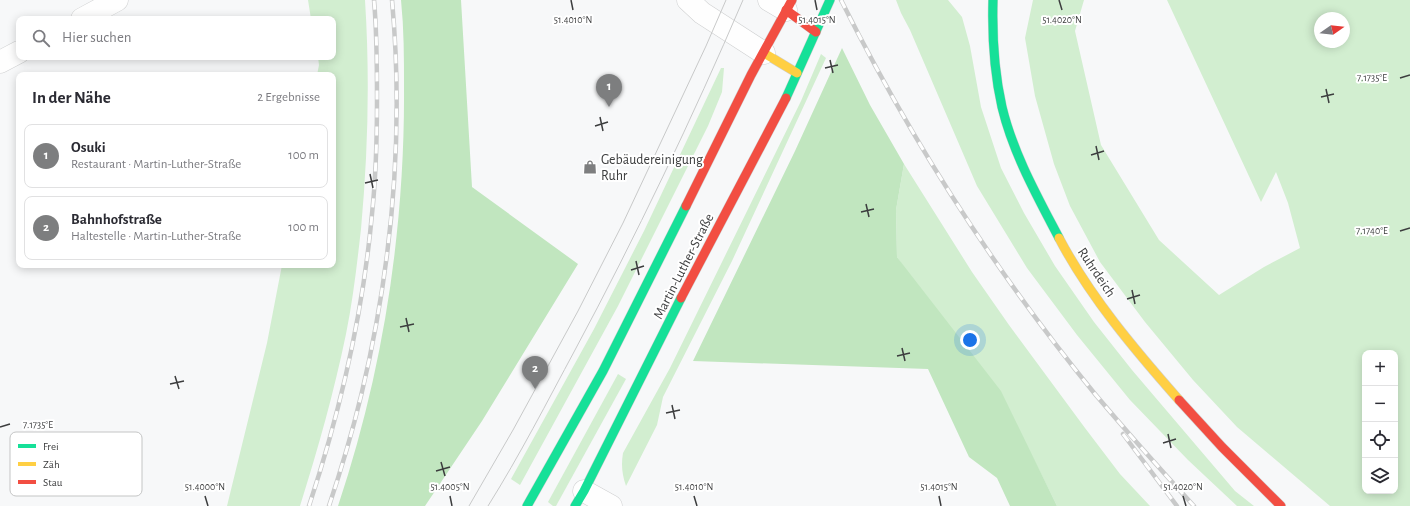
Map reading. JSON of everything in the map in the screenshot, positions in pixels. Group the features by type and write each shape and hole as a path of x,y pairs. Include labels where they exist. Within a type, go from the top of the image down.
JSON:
{"main road":[{"name":"Martin-Luther-Straße","path":"579,498 687,286 784,105 830,0"},
{"name":"Ruhrdeich","path":"993,0 994,53 998,87 1006,123 1020,160 1065,249 1091,291 1120,330 1164,383 1202,426 1281,506"},
{"name":"Martin-Luther-Straße","path":"527,506 603,371 751,75 764,53 782,3 816,32"},
{"path":"764,53 797,73"}],"street":[{"path":"88,16 117,0"},
{"path":"688,0 702,12 764,53"},
{"path":"0,62 16,54"},
{"path":"579,498 611,506"}],"green space":[{"path":"308,0 365,0 368,86 367,143 361,229 351,308 331,399 300,506 227,506 267,343 281,268 336,268 336,72 318,72 318,60 336,60 336,16 311,16"},
{"path":"401,0 461,0 472,187 578,264 482,421 425,506 338,506 354,455 379,352 395,247 403,140 404,54"},
{"path":"896,0 948,0 962,17 970,46 981,107 1001,168 1024,213 1055,266 1094,322 1132,370 1235,491 1254,506 1237,506 1188,460 1130,400 1077,335 1027,268 977,186"},
{"path":"1033,0 1084,0 1075,31 1101,145 1159,240 1219,295 1264,267 1300,248 1288,203 1276,172 1261,202 1167,0 1410,0 1410,506 1330,506 1237,427 1193,380 1145,322 1100,262 1070,206 1054,164 1035,96 1025,38"},
{"path":"842,48 870,105 904,164 896,210 897,257 1001,391 1057,506 1010,506 997,478 969,457 928,369 693,361 795,151"},
{"path":"821,54 826,58 732,261 663,397 657,425 626,486 622,470 623,453 670,368 801,101"},
{"path":"721,68 724,68 722,92 708,126 618,306 520,485 511,479 594,329 644,231"},
{"path":"904,164 972,272 1009,325 1120,474 1150,506 1057,506 1030,452 897,257 896,210"},
{"path":"618,374 626,379 556,506 553,506 548,502"}],"tram line":[{"path":"469,506 513,430 578,311 623,223 726,0"},
{"path":"488,506 533,428 642,221 684,133 743,0"}],"railway":[{"path":"309,506 331,435 349,362 363,288 368,251 375,171 377,114 377,62 374,0"},
{"path":"329,506 361,396 372,347 388,249 393,199 397,99 392,0"},
{"path":"841,0 896,104 926,154 957,204 1023,301 1095,394 1194,506"},
{"path":"1123,434 1177,506"}],"traffic: fast":[{"path":"786,98 830,0"},
{"path":"993,0 995,67 1002,107 1012,141 1019,158 1059,238"},
{"path":"527,506 603,371 686,206"},
{"path":"575,506 584,491 681,298"}],"traffic: slow":[{"path":"764,53 797,73"},
{"path":"1059,238 1071,260 1099,302 1146,362 1179,400"}],"traffic: jam":[{"path":"686,206 751,75 792,0"},
{"path":"786,10 816,32"},
{"path":"681,298 786,98"},
{"path":"1179,400 1222,447 1281,506"}],"place":[{"name":"Osuki","path":"609,107"},
{"name":"Gebäudereinigung Ruhr","path":"590,167"},
{"name":"Bahnhofstraße","path":"535,389"}]}
